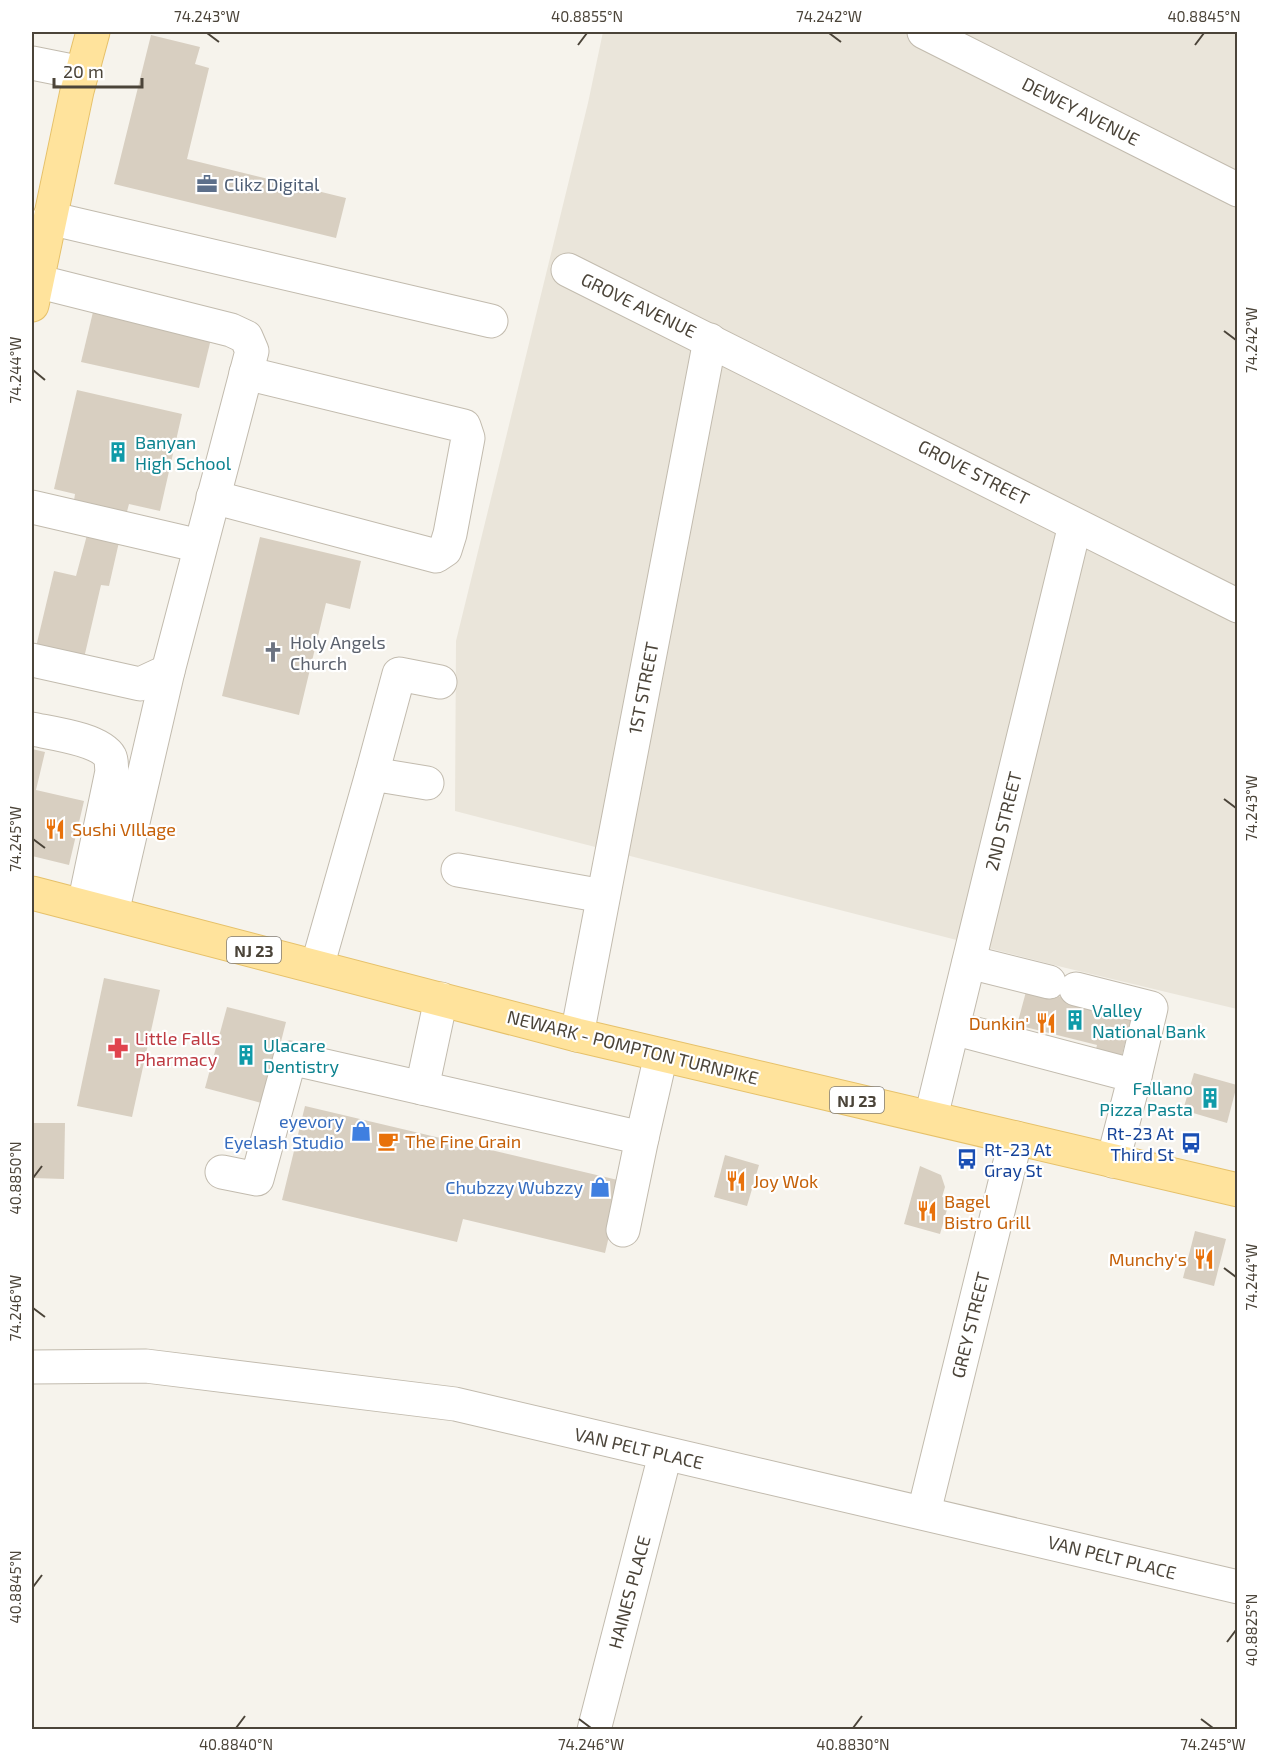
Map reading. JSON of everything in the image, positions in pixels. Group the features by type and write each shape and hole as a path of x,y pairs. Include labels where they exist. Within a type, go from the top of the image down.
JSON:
{"main road":[{"path":"34,278 93,32"},
{"name":"NEWARK - POMPTON TURNPIKE","path":"32,893 577,1035 1238,1190"}],"street":[{"name":"DEWEY AVENUE","path":"924,32 1238,190"},
{"path":"32,63 82,74"},
{"path":"49,218 491,321"},
{"name":"GROVE AVENUE","path":"568,270 710,340"},
{"path":"34,278 231,330 246,337 252,351 168,671 98,909"},
{"name":"GROVE STREET","path":"710,340 1238,606"},
{"name":"1ST STREET","path":"577,1035 710,340"},
{"path":"213,497 436,556 445,550 450,534 468,438 464,426 246,373"},
{"path":"32,507 200,546"},
{"name":"2ND STREET","path":"931,1117 1075,525"},
{"path":"32,660 140,684 168,671"},
{"path":"317,967 399,674 440,682"},
{"path":"32,729 77,739 103,750 111,758 112,771 98,909"},
{"path":"372,774 427,783"},
{"path":"458,870 603,896"},
{"path":"969,962 1151,1008 1113,1161"},
{"path":"422,1088 441,999"},
{"path":"953,1028 1135,1076"},
{"path":"622,1230 661,1055"},
{"path":"222,1172 257,1179 290,1058 642,1138"},
{"name":"GREY STREET","path":"924,1512 1016,1138"},
{"name":"VAN PELT PLACE","path":"32,1367 146,1366 455,1404 665,1455 924,1512 1238,1587"},
{"name":"HAINES PLACE","path":"594,1730 665,1455"}],"shaded area":[{"path":"603,32 1237,32 1237,1009 1062,967 455,811 456,641 588,103"}],"building":[{"path":"151,35 200,47 195,64 209,68 187,159 346,198 336,238 114,184"},
{"path":"93,312 211,339 199,388 81,362"},
{"name":"Banyan High School","path":"77,390 182,414 160,511 129,504 125,519 73,507 75,494 54,489"},
{"path":"87,535 119,542 109,586 101,585 84,658 36,647 54,571 76,576"},
{"name":"Holy Angels Church","path":"260,537 361,561 350,609 326,603 299,715 222,696"},
{"name":"Sushi VIllage","path":"32,749 45,752 36,790 84,801 69,865 32,856"},
{"name":"Little Falls Pharmacy","path":"104,978 160,990 132,1117 77,1106"},
{"name":"Valley National Bank","path":"1027,988 1132,1015 1121,1059 1095,1053 1097,1045 1017,1025"},
{"name":"Ulacare Dentistry","path":"227,1007 286,1022 265,1104 205,1088"},
{"name":"Fallano Pizza Pasta","path":"1194,1073 1237,1085 1227,1123 1183,1110"},
{"path":"305,1106 622,1181 605,1253 463,1219 457,1242 282,1200"},
{"path":"32,1123 65,1123 64,1179 32,1178"},
{"name":"Joy Wok","path":"725,1155 759,1165 747,1206 714,1197"},
{"name":"Bagel Bistro Grill","path":"920,1166 941,1175 945,1187 942,1197 950,1199 940,1234 904,1224"},
{"name":"Munchy's","path":"1195,1231 1226,1239 1214,1286 1183,1278"}],"place":[{"name":"Clikz Digital","path":"207,184"},
{"name":"Banyan High School","path":"118,452"},
{"name":"Holy Angels Church","path":"273,652"},
{"name":"Sushi VIllage","path":"55,829"},
{"name":"Valley National Bank","path":"1075,1020"},
{"name":"Dunkin'","path":"1046,1023"},
{"name":"Little Falls Pharmacy","path":"118,1048"},
{"name":"Ulacare Dentistry","path":"246,1055"},
{"name":"Fallano Pizza Pasta","path":"1210,1098"},
{"name":"eyevory Eyelash Studio","path":"361,1131"},
{"name":"The Fine Grain","path":"388,1141"},
{"name":"Rt-23 At Third St","path":"1191,1143"},
{"name":"Rt-23 At Gray St","path":"967,1159"},
{"name":"Joy Wok","path":"736,1181"},
{"name":"Chubzzy Wubzzy","path":"600,1187"},
{"name":"Bagel Bistro Grill","path":"927,1211"},
{"name":"Munchy's","path":"1204,1259"}]}
